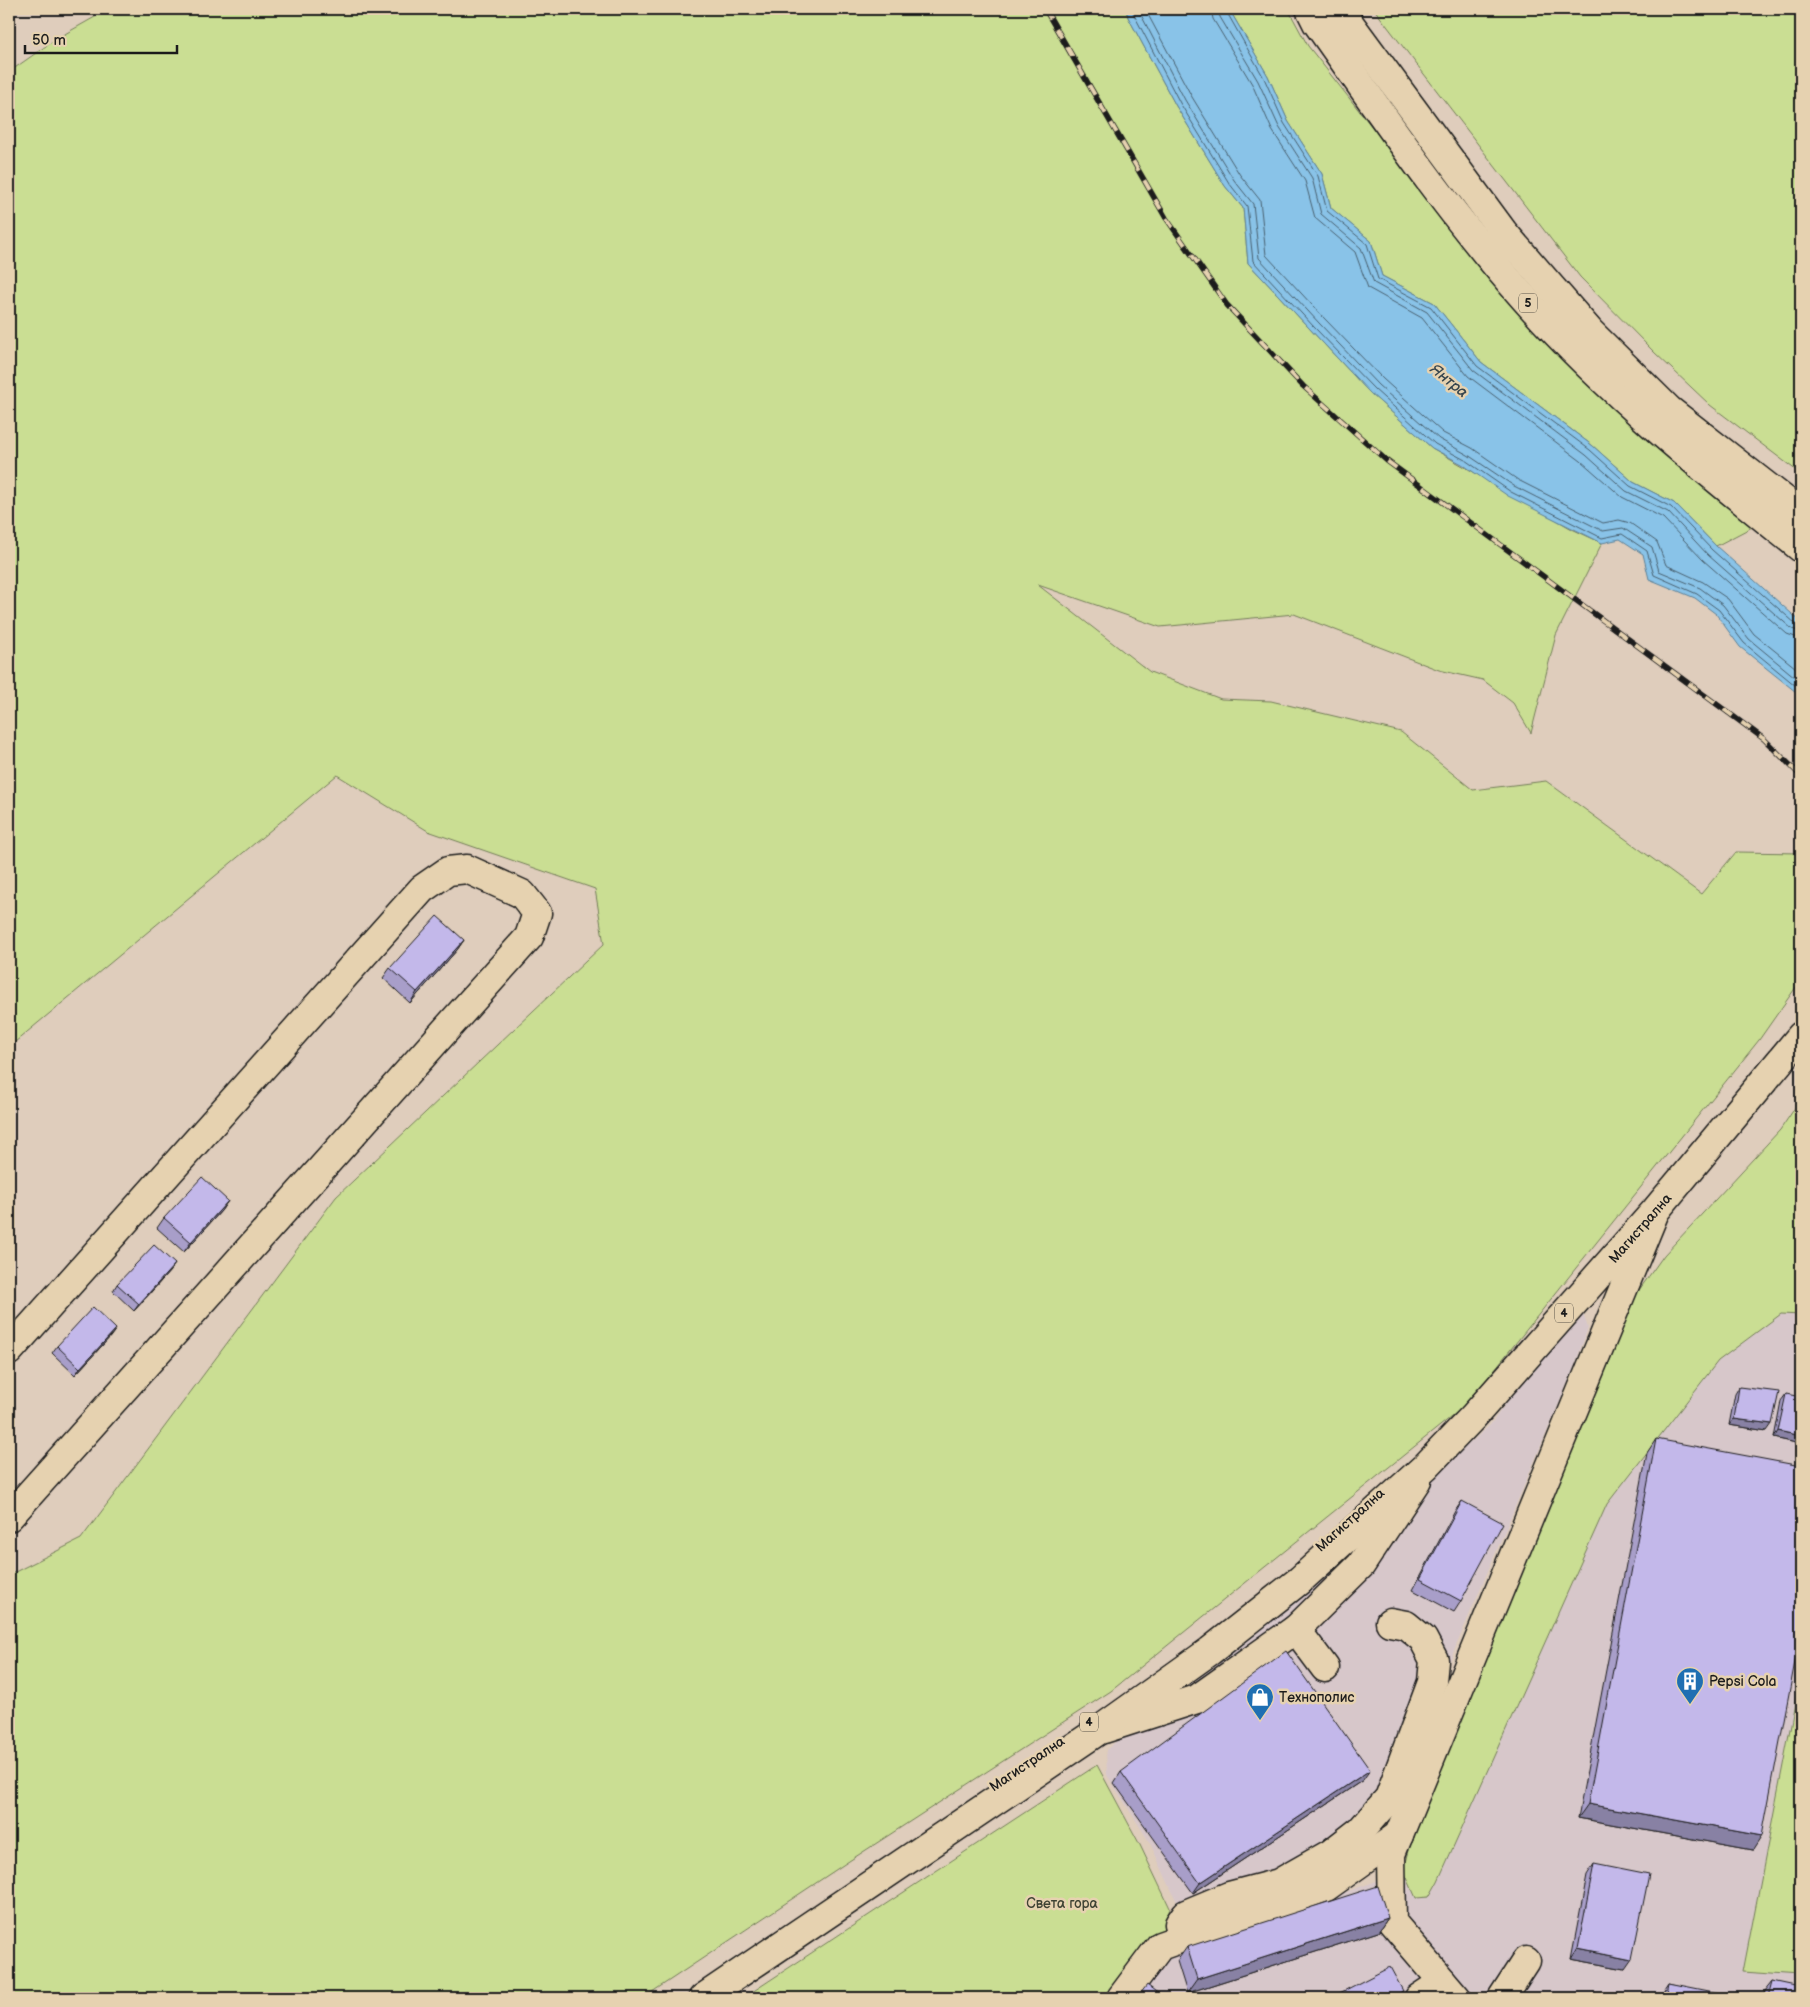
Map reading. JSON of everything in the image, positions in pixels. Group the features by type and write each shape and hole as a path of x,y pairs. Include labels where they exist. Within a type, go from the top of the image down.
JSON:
{"main road":[{"name":"5","path":"1310,9 1394,133 1470,233 1524,298 1586,363 1682,452 1801,548"},
{"name":"5","path":"1339,9 1504,233 1590,332 1670,410 1801,514"},
{"path":"9,1352 422,889 448,871 467,869 522,894 537,913 529,937 14,1500"},
{"name":"Магистрална","path":"702,1998 1098,1731 1210,1651 1300,1580 1426,1466 1473,1416 1656,1210 1801,1036"},
{"path":"1419,1998 1450,1990 1392,1922 1391,1854 1656,1210"},
{"name":"Магистрална","path":"683,1998 1091,1721 1202,1641 1293,1570 1420,1457 1473,1416"},
{"path":"1098,1731 1198,1699 1296,1629 1361,1565 1426,1466"},
{"path":"1185,1937 1180,1924 1186,1914 1230,1896 1279,1883 1330,1854 1361,1830 1389,1798 1432,1682 1434,1660 1423,1639 1406,1624 1390,1622"},
{"path":"1296,1629 1325,1668"},
{"path":"1121,1998 1160,1946 1326,1887 1399,1835"},
{"path":"1502,1998 1526,1961"}],"shaded area":[{"path":"1801,1249 1801,1998 1121,1998 1169,1956 1404,1871 1599,1481"},
{"path":"1576,1308 1584,1316 1588,1328 1574,1368 1362,1868 1181,1911 1150,1843 1107,1775 1106,1750 1184,1684 1294,1600 1490,1425"}],"green space":[{"path":"109,9 1126,9 1128,17 1176,106 1225,186 1243,208 1248,263 1370,393 1432,448 1572,529 1602,543 1556,635 1531,733 1513,703 1483,680 1439,670 1294,614 1160,627 1038,585 1150,672 1221,699 1271,701 1401,732 1473,790 1546,781 1701,894 1736,852 1801,853 1801,980 1759,1040 1466,1405 1111,1691 846,1863 643,1998 9,1998 9,1575 81,1539 336,1197 604,944 595,889 428,831 337,775 9,1047 9,72 56,39"},
{"path":"1229,9 1288,9 1308,46 1459,237 1585,382 1689,475 1754,526 1716,546 1674,503 1633,482 1593,446 1481,362 1434,303 1382,276 1371,241 1331,208 1322,174 1288,121 1268,76"},
{"path":"1374,9 1801,9 1801,474 1710,405 1654,352 1580,277"},
{"path":"1801,1099 1801,1315 1781,1314 1718,1361 1607,1504 1438,1881 1429,1897 1416,1898 1404,1871 1412,1838 1617,1321 1664,1255 1780,1130"},
{"path":"1801,1672 1801,1976 1743,1972"},
{"name":"Света гора","path":"1097,1765 1140,1845 1170,1908 1160,1946 1121,1998 743,1998"}],"water":[{"name":"Янтра","path":"1126,9 1229,9 1268,76 1288,121 1322,174 1331,208 1371,241 1382,276 1434,303 1481,362 1593,446 1633,482 1674,503 1716,546 1801,622 1801,696 1740,647 1716,614 1695,598 1649,579 1643,554 1620,539 1602,543 1508,496 1462,464 1432,448 1370,393 1248,263 1243,208 1225,186 1176,106 1128,17"}],"building":[{"path":"437,916 464,940 417,992 390,968"},
{"path":"202,1177 228,1201 191,1242 164,1218"},
{"path":"154,1245 175,1264 139,1304 117,1284"},
{"path":"93,1307 116,1329 80,1368 57,1346"},
{"path":"1739,1387 1779,1392 1772,1424 1734,1419"},
{"path":"1786,1394 1801,1397 1801,1436 1778,1431"},
{"name":"Pepsi Cola","path":"1656,1439 1801,1466 1801,1630 1762,1836 1588,1804"},
{"path":"1462,1501 1503,1523 1461,1601 1420,1579"},
{"name":"Технополис","path":"1286,1651 1370,1770 1200,1883 1121,1772"},
{"path":"1594,1864 1649,1875 1632,1959 1578,1948"},
{"path":"1378,1886 1388,1918 1197,1979 1187,1947"},
{"path":"1390,1967 1403,1991 1390,1998 1330,1998"},
{"path":"1773,1982 1801,1988 1801,1998 1769,1998"},
{"path":"1669,1983 1729,1995 1729,1998 1666,1998"},
{"path":"1147,1985 1164,1998 1137,1998"}],"railway":[{"path":"1045,9 1166,218 1227,305 1303,386 1387,461 1764,739 1801,776"}],"place":[{"name":"Pepsi Cola","path":"1690,1705"},
{"name":"Технополис","path":"1260,1721"}]}
